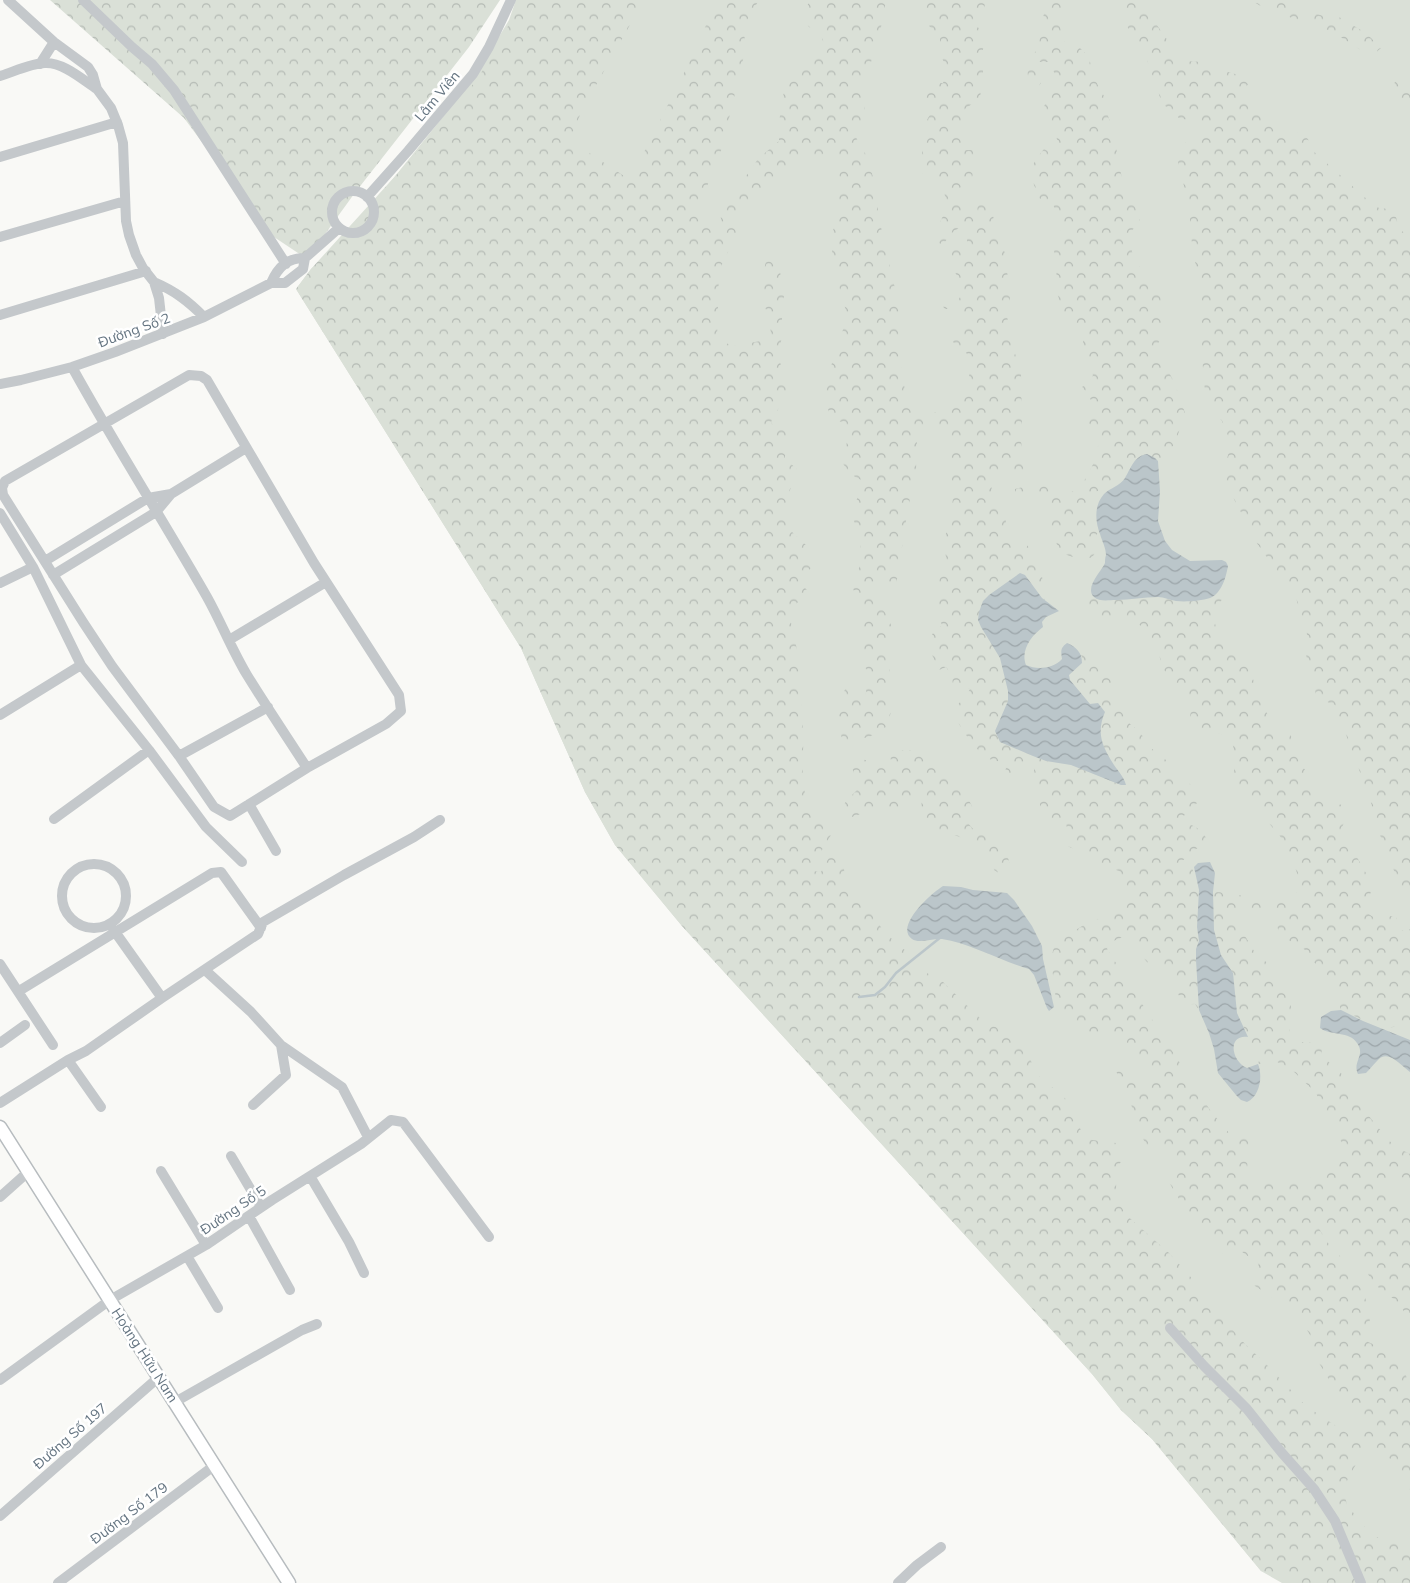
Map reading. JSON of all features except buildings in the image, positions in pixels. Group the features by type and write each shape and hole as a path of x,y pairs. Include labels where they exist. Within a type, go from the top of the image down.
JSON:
{"main road":[{"name":"Hoàng Hữu Nam","path":"0,1127 289,1583"}],"street":[{"path":"8,0 54,42 88,67 93,75 97,89"},
{"path":"83,0 152,64 174,90 286,264"},
{"name":"Lâm Viên","path":"367,197 473,74 489,48 511,0"},
{"path":"40,64 54,42"},
{"path":"0,76 40,64 46,63 59,66 76,74 97,89 111,108 123,143 126,221 129,235 136,255 154,282 159,298 163,334"},
{"path":"0,157 117,122"},
{"path":"349,192 356,192 367,197 371,202 374,215 368,226 357,233 350,233 339,228 335,222 332,210 338,198 349,192"},
{"path":"0,237 125,201"},
{"path":"305,258 294,258 277,270 271,283 285,283 298,274 303,269 305,258 339,228"},
{"path":"0,315 146,271"},
{"path":"154,282 173,290 204,317"},
{"name":"Đường Số 2","path":"0,384 72,367 163,334 204,317 271,283"},
{"path":"72,367 207,597 246,674 307,768"},
{"path":"189,375 201,376 207,380 326,582 399,695 401,711 386,724 307,768 230,816 214,807 179,756 112,666 3,495 4,481 105,424 189,375"},
{"path":"53,575 156,512 171,494 246,448"},
{"path":"45,561 148,498 171,494"},
{"path":"0,513 33,567 81,665 149,750 206,827 242,862"},
{"path":"0,583 33,567"},
{"path":"229,640 326,582"},
{"path":"0,715 81,665"},
{"path":"179,756 268,707"},
{"path":"54,819 149,750"},
{"path":"249,804 276,851"},
{"path":"0,1103 106,1038 258,934 263,922 344,874 414,837 440,820"},
{"path":"113,929 125,905 126,889 123,881 111,869 103,865 87,865 79,868 66,879 63,887 62,904 65,912 77,924 85,927 113,929 162,998"},
{"path":"19,991 113,929 212,873 222,872 261,928"},
{"path":"0,964 53,1045"},
{"path":"205,970 251,1012 281,1045 342,1087 368,1137"},
{"path":"0,1043 25,1025"},
{"path":"253,1105 286,1076 281,1045"},
{"path":"68,1060 101,1107"},
{"name":"Đường Số 5","path":"0,1380 110,1300 206,1245 361,1144 391,1120 403,1122 489,1237"},
{"path":"231,1156 261,1208"},
{"path":"161,1171 206,1245"},
{"path":"0,1197 28,1172"},
{"path":"310,1176 349,1242 364,1273"},
{"path":"249,1216 290,1290"},
{"path":"187,1256 218,1308"},
{"path":"175,1402 302,1330 318,1324"},
{"path":"1170,1328 1204,1366 1247,1409 1314,1490 1335,1521 1348,1548 1360,1583"},
{"name":"Đường Số 197","path":"0,1516 159,1377"},
{"name":"Đường Số 179","path":"58,1583 215,1465"},
{"path":"898,1583 917,1565 941,1547"}],"green space":[{"path":"50,0 500,0 469,47 354,194 307,259 271,235 184,118"},
{"path":"516,0 1410,0 1410,1583 1282,1583 1261,1571 1152,1439 1121,1410 1092,1374 682,926 615,845 585,792 521,648 296,289 311,269 337,244 384,190 475,77 509,20"},
{"path":"519,0 644,0 582,110 570,140 630,180 693,55 717,0 759,0 743,27 746,47 722,148 706,189 690,212 722,225 719,206 729,200 758,159 779,141 779,122 784,91 808,59 825,47 820,32 809,27 804,20 809,0 886,0 879,38 861,92 867,119 864,129 858,131 855,135 871,169 880,222 896,294 900,318 902,372 906,392 913,407 924,413 934,413 959,397 969,376 970,364 966,352 950,339 956,334 963,323 959,309 945,309 940,303 943,297 952,302 957,302 962,291 961,283 952,265 952,245 955,243 961,250 967,249 967,235 959,228 944,243 940,244 937,231 945,211 945,197 941,184 936,177 929,177 923,174 921,164 924,127 933,110 923,97 924,92 937,83 943,83 945,78 944,63 938,51 940,36 928,25 928,14 923,0 986,0 984,8 975,24 984,34 987,42 983,49 983,74 980,98 965,109 961,143 966,150 974,150 976,154 972,178 963,184 958,191 964,205 976,216 978,214 977,204 980,202 988,203 993,210 994,228 1005,253 1010,297 1007,314 1009,333 1021,374 1021,442 1028,468 1012,477 1005,473 991,477 992,495 1006,521 1004,536 1006,542 1026,544 1035,556 1044,585 1045,600 1007,582 989,595 978,620 1000,658 1008,691 1008,701 995,731 1000,742 1033,756 1046,761 1071,765 1121,785 1126,785 1103,745 1101,726 1105,712 1090,704 1070,680 1069,675 1082,657 1076,647 1082,647 1107,665 1111,673 1111,693 1130,724 1139,731 1151,748 1165,759 1178,778 1200,789 1202,797 1182,819 1201,831 1208,844 1196,849 1181,862 1192,868 1197,882 1199,899 1197,927 1199,936 1196,960 1199,1010 1195,1004 1183,1005 1173,982 1163,975 1159,968 1147,962 1141,955 1132,933 1109,943 1107,949 1210,1110 1229,1133 1248,1134 1258,1143 1248,1157 1247,1169 1242,1178 1257,1190 1269,1181 1304,1182 1346,1156 1337,1130 1325,1114 1316,1093 1290,1068 1277,1062 1258,1064 1260,1057 1254,1049 1237,1013 1233,973 1221,955 1214,930 1213,892 1234,893 1263,904 1265,915 1255,919 1243,911 1235,913 1236,921 1257,956 1271,965 1291,1005 1289,1037 1296,1043 1323,1044 1321,1055 1341,1073 1350,1092 1376,1125 1394,1146 1410,1154 1410,1178 1397,1177 1390,1183 1387,1189 1394,1200 1410,1212 1410,1319 1395,1300 1374,1284 1351,1246 1334,1233 1322,1216 1316,1219 1318,1227 1328,1243 1340,1256 1342,1263 1364,1293 1370,1317 1368,1342 1387,1349 1392,1354 1405,1373 1410,1389 1410,1490 1395,1461 1372,1450 1360,1457 1343,1488 1347,1505 1370,1533 1384,1541 1410,1545 1410,1583 1293,1583 1285,1576 1261,1571 1152,1439 1121,1410 1092,1374 682,926 615,845 585,792 521,648 296,289 311,269 451,114 483,71 509,25","holes":["828,153 836,157 840,178 835,199 842,212 836,219 832,235 832,251 841,295 848,317 825,386 827,406 832,421 845,422 848,438 842,462 850,474 861,480 857,499 851,512 860,541 861,556 858,571 850,580 863,616 861,638 867,676 865,708 847,685 837,707 842,727 841,738 847,743 878,734 886,727 891,712 888,684 890,666 885,645 892,628 888,617 882,608 874,602 872,595 876,586 896,586 908,508 916,471 917,440 920,432 927,428 950,435 953,497 951,519 943,542 946,557 939,570 940,593 929,602 934,607 942,625 933,633 927,644 939,670 946,667 952,676 953,686 970,689 963,700 950,710 968,738 985,758 1001,762 1006,768 1004,777 1011,782 1027,764 1033,761 1037,794 1042,810 1052,823 1066,821 1067,831 1063,844 1096,859 1105,866 1119,871 1128,888 1125,905 1082,926 1055,943 1051,959 1056,1000 1061,1016 1096,1035 1118,1033 1143,1060 1155,1081 1142,1081 1127,1067 1114,1065 1128,1095 1141,1135 1148,1148 1168,1145 1182,1164 1180,1170 1170,1172 1167,1179 1182,1204 1225,1256 1238,1249 1259,1264 1248,1276 1255,1286 1297,1314 1310,1335 1319,1363 1331,1383 1344,1403 1357,1412 1365,1427 1348,1434 1306,1406 1240,1339 1169,1253 1124,1213 1116,1189 1117,1168 1127,1152 1116,1143 1085,1139 1067,1100 1039,1076 1017,1035 985,1023 942,981 925,972 909,969 904,962 907,952 884,932 858,891 845,883 843,854 829,857 821,872 813,871 819,855 831,835 811,808 804,789 800,675 796,643 788,613 808,591 800,583 803,576 811,568 807,546 792,532 783,511 797,469 785,459 785,446 793,435 793,429 787,426 774,427 771,422 786,395 786,383 778,355 782,337 782,306 785,292 781,282 780,269 776,262 766,261 760,288 771,333 760,341 734,346 717,340 719,271 737,232 739,218 771,181 787,169 804,160"]},
{"path":"1039,0 1065,0 1060,27 1065,44 1072,43 1077,45 1088,56 1098,86 1107,101 1107,113 1114,133 1124,186 1140,219 1137,226 1131,231 1132,252 1137,265 1147,271 1160,292 1164,334 1157,345 1159,353 1175,384 1185,413 1176,441 1158,466 1158,461 1136,460 1095,493 1083,518 1088,525 1099,531 1095,537 1095,553 1086,559 1080,559 1060,552 1052,532 1048,507 1051,503 1032,497 1022,498 1015,493 1015,489 1039,483 1058,492 1070,492 1079,489 1094,461 1098,446 1096,431 1084,419 1097,411 1082,387 1090,381 1093,375 1084,359 1079,356 1083,348 1083,338 1067,316 1060,303 1057,291 1054,252 1058,243 1062,240 1061,231 1052,200 1040,199 1031,173 1034,162 1044,149 1053,158 1065,161 1065,156 1058,148 1057,139 1042,112 1054,81 1054,72 1048,62 1038,62 1041,72 1041,83 1037,88 1032,87 1028,77 1027,65 1039,46 1041,23 1045,11"},
{"path":"1119,0 1133,0 1152,18 1182,61 1207,62 1225,71 1245,77 1249,83 1239,96 1283,133 1299,132 1308,139 1311,149 1369,201 1379,208 1389,209 1396,217 1399,229 1410,237 1410,899 1400,886 1380,835 1370,799 1335,705 1317,698 1305,651 1307,634 1296,598 1251,535 1226,484 1227,459 1231,443 1222,421 1206,403 1202,357 1202,299 1192,245 1189,206 1178,162 1183,144 1207,132 1199,120 1180,119 1162,103 1144,51 1128,28"},
{"path":"1251,0 1308,0 1291,4 1298,9 1324,16 1339,17 1366,33 1381,48 1373,55 1367,53 1328,30 1279,14"},
{"path":"1402,77 1410,77 1410,116 1399,99 1394,86 1395,81"},
{"path":"1222,586 1225,589 1225,596 1212,612 1218,635 1248,659 1252,677 1271,721 1276,728 1290,731 1294,751 1305,770 1307,783 1320,790 1330,803 1343,805 1348,815 1341,829 1371,882 1366,912 1378,918 1391,916 1397,918 1397,929 1407,931 1410,929 1410,971 1407,986 1410,991 1410,1020 1398,1026 1383,1029 1341,1010 1332,981 1324,970 1310,960 1307,951 1280,935 1272,911 1277,903 1304,904 1302,896 1296,892 1298,876 1291,856 1280,836 1261,814 1252,799 1235,783 1235,758 1232,740 1221,734 1196,728 1190,719 1191,707 1162,667 1157,645 1143,627 1131,620 1111,619 1094,614 1087,607 1086,600 1091,592 1094,597 1134,600 1158,597 1178,601 1198,600 1210,598"},
{"path":"900,750 920,750 942,774 959,782 972,806 974,815 966,821 975,831 991,831 1000,839 1007,853 1012,881 994,870 992,857 978,855 980,847 970,841 949,833 934,831 928,827 922,814 923,789 896,815 890,818 878,808 849,818 841,811 846,801 857,790 852,766 856,757 892,766 890,755"}],"water":[{"path":"1147,454 1158,461 1160,491 1158,521 1165,541 1172,550 1190,561 1222,560 1228,566 1225,580 1220,589 1210,598 1188,601 1176,601 1162,597 1099,600 1091,593 1092,584 1105,563 1106,555 1097,524 1096,513 1098,503 1104,494 1123,481 1139,457"},
{"path":"1020,573 1025,575 1042,598 1059,611 1046,617 1042,622 1043,627 1028,643 1025,654 1026,665 1040,668 1054,665 1062,659 1063,646 1067,643 1078,650 1082,663 1069,675 1070,680 1090,704 1098,703 1105,712 1101,726 1102,739 1106,752 1126,785 1121,785 1071,765 1046,761 1000,742 995,731 1008,701 1008,691 1000,658 978,620 983,601"},
{"path":"1210,862 1215,873 1213,892 1214,930 1221,955 1233,973 1237,1013 1248,1037 1241,1037 1237,1040 1234,1044 1235,1054 1237,1060 1247,1068 1258,1064 1260,1074 1258,1091 1247,1102 1241,1100 1236,1095 1218,1073 1214,1049 1199,1010 1196,949 1199,941 1197,927 1199,890 1194,867 1198,863"},
{"path":"943,886 1007,893 1014,900 1032,926 1042,946 1043,959 1054,1007 1049,1011 1034,975 1029,969 952,941 938,939 918,941 912,939 908,933 911,918 931,895"},
{"path":"1341,1010 1410,1040 1410,1072 1394,1059 1385,1056 1381,1057 1366,1073 1358,1074 1357,1066 1360,1051 1354,1039 1320,1028 1321,1017 1331,1011"}],"waterway":[{"path":"859,997 875,995 885,987 896,973 941,937"}]}
